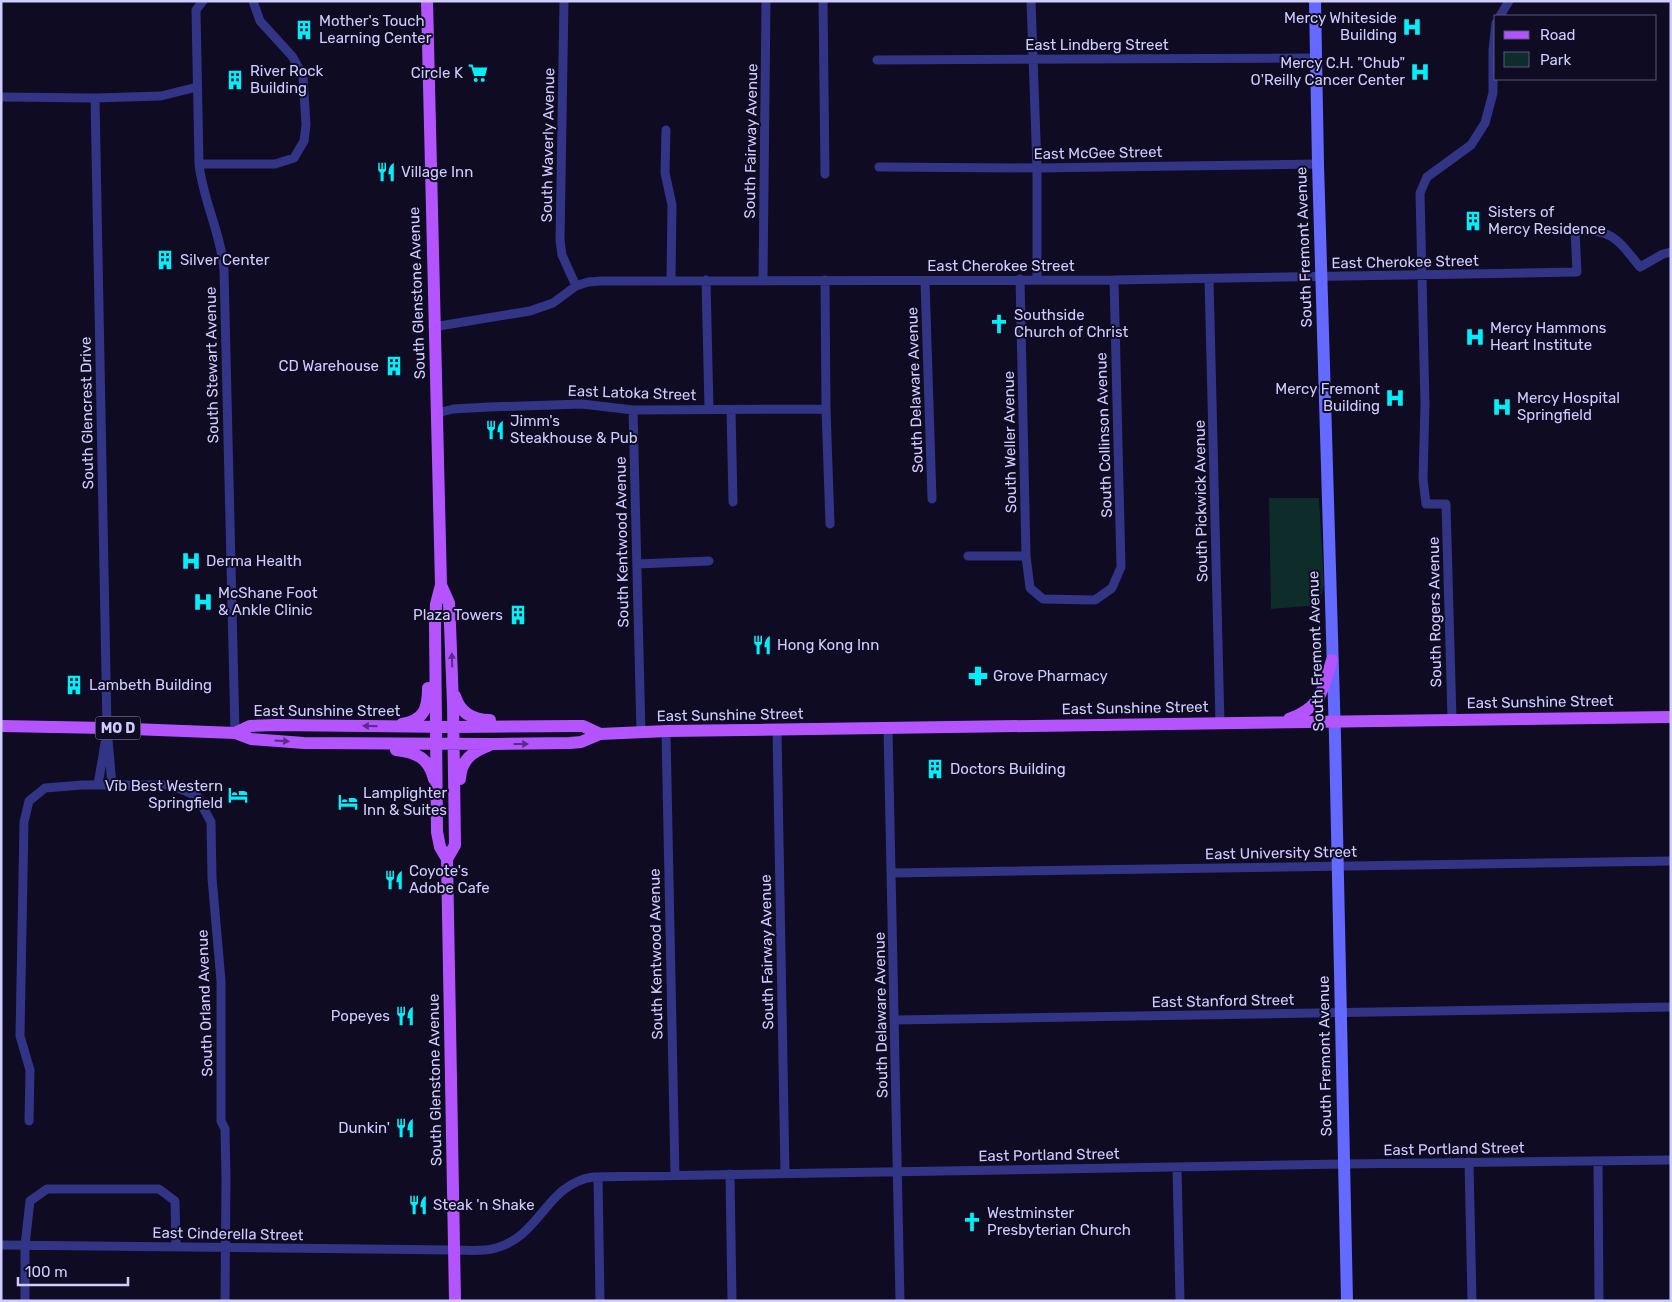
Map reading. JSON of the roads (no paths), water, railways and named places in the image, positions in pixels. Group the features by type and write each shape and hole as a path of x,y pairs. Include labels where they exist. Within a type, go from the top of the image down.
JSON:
{"main road":[{"name":"South Glenstone Avenue","path":"427,1 441,585 436,604 435,625 437,791 440,847 447,859 455,1301"},
{"name":"South Fremont Avenue","path":"1315,1 1346,1301"},
{"name":"South Glenstone Avenue","path":"441,585 448,603 454,727 455,845 447,859"},
{"path":"389,726 412,722 425,711 428,699 429,640 435,625"},
{"path":"1280,722 1306,712 1315,704 1332,660"},
{"path":"453,686 459,706 464,712 477,719 555,721 575,726"},
{"name":"East Sunshine Street","path":"1,726 235,733 251,739 304,743 494,744 570,743 581,742 600,734 666,732 1671,717"},
{"name":"East Sunshine Street","path":"235,733 250,726 583,726 600,734"},
{"path":"304,743 415,753 423,757 431,768 437,791"},
{"path":"455,835 460,825 460,778 462,766 472,753 494,744"}],"street":[{"name":"South Stewart Avenue","path":"203,1 196,10 199,164 202,188 220,244 224,272 235,733"},
{"path":"199,164 275,164 294,158 304,141 306,125 303,76 292,56 260,22 253,1"},
{"name":"South Waverly Avenue","path":"564,1 560,240 562,255 576,286"},
{"name":"South Fairway Avenue","path":"763,280 766,1"},
{"path":"823,1 825,174"},
{"path":"1031,1 1037,168 1037,280"},
{"path":"1501,15 1509,1"},
{"path":"1423,276 1420,193 1427,178 1471,145 1485,123 1492,93 1494,41"},
{"name":"East Lindberg Street","path":"877,60 1316,58"},
{"path":"1,97 95,98 161,96 197,87"},
{"name":"South Glencrest Drive","path":"95,98 108,728"},
{"path":"666,130 666,173 672,205 671,280"},
{"name":"East McGee Street","path":"879,167 1037,168 1318,164"},
{"name":"East Cherokee Street","path":"434,327 530,311 553,303 576,286 588,282 601,281 1114,280 1577,272 1575,230 1591,230 1606,233 1621,244 1640,267 1662,254 1671,252"},
{"name":"South Rogers Avenue","path":"1423,276 1425,404 1423,479 1426,504 1446,504 1452,720"},
{"name":"South Weller Avenue","path":"1020,279 1026,556 1030,588 1043,599"},
{"name":"South Pickwick Avenue","path":"1209,279 1220,724"},
{"path":"706,280 709,409"},
{"path":"825,280 826,409 830,524"},
{"name":"South Collinson Avenue","path":"1043,599 1095,600 1112,588 1121,567 1114,280"},
{"name":"South Delaware Avenue","path":"925,281 932,498"},
{"name":"East Latoka Street","path":"437,413 471,408 582,404 633,410 826,409"},
{"name":"South Kentwood Avenue","path":"633,410 641,733"},
{"path":"731,410 733,502"},
{"path":"968,556 1026,556"},
{"path":"636,564 709,561"},
{"path":"98,785 108,728"},
{"path":"108,728 112,785"},
{"name":"South Delaware Avenue","path":"888,728 900,1301"},
{"name":"South Fairway Avenue","path":"777,730 785,1173"},
{"name":"South Kentwood Avenue","path":"666,732 675,1175"},
{"name":"South Orland Avenue","path":"29,1121 30,1070 20,1036 24,822 29,801 45,788 98,785 171,785 197,796 212,822 212,878 221,985 221,1121 225,1128 225,1301"},
{"name":"East University Street","path":"892,873 1671,861"},
{"name":"East Stanford Street","path":"895,1020 1671,1008"},
{"name":"East Portland Street","path":"454,1250 495,1249 509,1244 528,1230 552,1199 563,1189 581,1180 598,1177 1671,1160"},
{"path":"1598,1161 1599,1301"},
{"path":"1469,1162 1472,1301"},
{"path":"1177,1167 1180,1301"},
{"path":"730,1174 732,1301"},
{"path":"598,1177 600,1301"},
{"path":"25,1301 25,1245 30,1201 47,1189 160,1190 175,1202 176,1247"},
{"name":"East Cinderella Street","path":"1,1245 454,1250"}],"place":[{"name":"Mercy Whiteside Building","path":"1412,27"},
{"name":"Mother's Touch Learning Center","path":"304,30"},
{"name":"Mercy C.H. \"Chub\" O'Reilly Cancer Center","path":"1420,72"},
{"name":"Circle K","path":"478,73"},
{"name":"River Rock Building","path":"235,80"},
{"name":"Village Inn","path":"386,172"},
{"name":"Sisters of Mercy Residence","path":"1473,221"},
{"name":"Silver Center","path":"165,260"},
{"name":"Southside Church of Christ","path":"999,324"},
{"name":"Mercy Hammons Heart Institute","path":"1475,337"},
{"name":"CD Warehouse","path":"394,366"},
{"name":"Mercy Fremont Building","path":"1395,398"},
{"name":"Mercy Hospital Springfield","path":"1502,407"},
{"name":"Jimm's Steakhouse & Pub","path":"495,430"},
{"name":"Derma Health","path":"191,561"},
{"name":"McShane Foot & Ankle Clinic","path":"203,602"},
{"name":"Plaza Towers","path":"518,615"},
{"name":"Hong Kong Inn","path":"762,645"},
{"name":"Grove Pharmacy","path":"978,676"},
{"name":"Lambeth Building","path":"74,685"},
{"name":"Doctors Building","path":"935,769"},
{"name":"Vīb Best Western Springfield","path":"238,795"},
{"name":"Lamplighter Inn & Suites","path":"348,802"},
{"name":"Coyote's Adobe Cafe","path":"394,880"},
{"name":"Popeyes","path":"405,1016"},
{"name":"Dunkin'","path":"405,1128"},
{"name":"Steak 'n Shake","path":"418,1205"},
{"name":"Westminster Presbyterian Church","path":"972,1222"}]}
